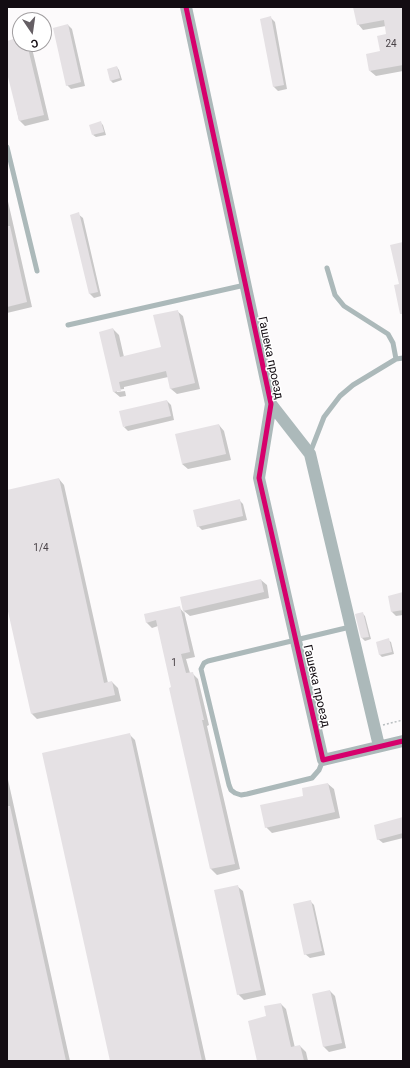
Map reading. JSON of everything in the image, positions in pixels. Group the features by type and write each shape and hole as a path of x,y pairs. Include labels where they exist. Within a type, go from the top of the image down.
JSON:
{"street":[{"name":"Гашека проезд","path":"186,7 271,404 259,478 323,760"},
{"path":"271,404 310,454 379,746"},
{"path":"323,760 403,741"}],"lane":[{"path":"7,147 10,170 37,271"},
{"path":"327,268 335,295 344,306 388,334 393,344 396,359"},
{"path":"68,325 245,285"},
{"path":"310,454 324,418 340,396 353,385 396,359 403,358"},
{"path":"323,760 319,770 312,778 246,794 235,794 231,790 229,784 201,673 202,666 208,661 350,627"}],"path":[{"path":"374,727 403,720"}],"building":[{"path":"353,7 403,7 403,65 369,71 366,54 380,51 377,36 386,34 384,20 357,25"},
{"path":"271,16 284,85 273,87 260,19"},
{"path":"68,24 81,82 66,86 53,28"},
{"path":"12,39 12,52 29,52 44,115 19,121 7,73 7,41"},
{"path":"117,66 120,78 110,81 107,69"},
{"path":"101,121 104,132 92,135 89,125"},
{"path":"79,212 98,292 89,294 70,215"},
{"path":"7,226 10,226 27,302 7,307"},
{"path":"403,242 403,314 400,314 394,285 399,284 390,245"},
{"path":"178,310 195,383 170,389 166,371 119,382 121,391 113,392 99,332 113,328 120,357 161,347 153,315"},
{"path":"167,400 171,416 123,427 119,411"},
{"path":"219,424 226,454 182,464 175,434"},
{"path":"59,478 104,683 112,681 115,695 31,714 7,607 7,490"},
{"path":"240,499 243,516 197,527 193,510"},
{"path":"261,579 264,592 183,611 180,597"},
{"path":"403,592 403,610 391,612 388,596"},
{"path":"180,606 190,652 181,654 186,673 193,672 204,720 202,720 235,864 210,869 169,688 171,687 156,620 146,623 144,614"},
{"path":"363,612 369,637 361,638 355,614"},
{"path":"389,638 392,652 379,655 376,642"},
{"path":"130,733 202,1061 110,1061 42,753"},
{"path":"328,783 335,812 265,828 260,805 303,796 302,788"},
{"path":"7,806 10,806 66,1061 7,1061"},
{"path":"403,817 403,833 377,840 374,825"},
{"path":"238,885 261,990 237,995 214,890"},
{"path":"311,900 322,951 304,955 293,904"},
{"path":"330,990 342,1043 323,1047 312,994"},
{"path":"281,1003 291,1047 300,1045 304,1061 257,1061 248,1021 266,1016 264,1006"}],"cycle path":[{"path":"186,7 271,404 259,478 323,760 403,741"}]}
